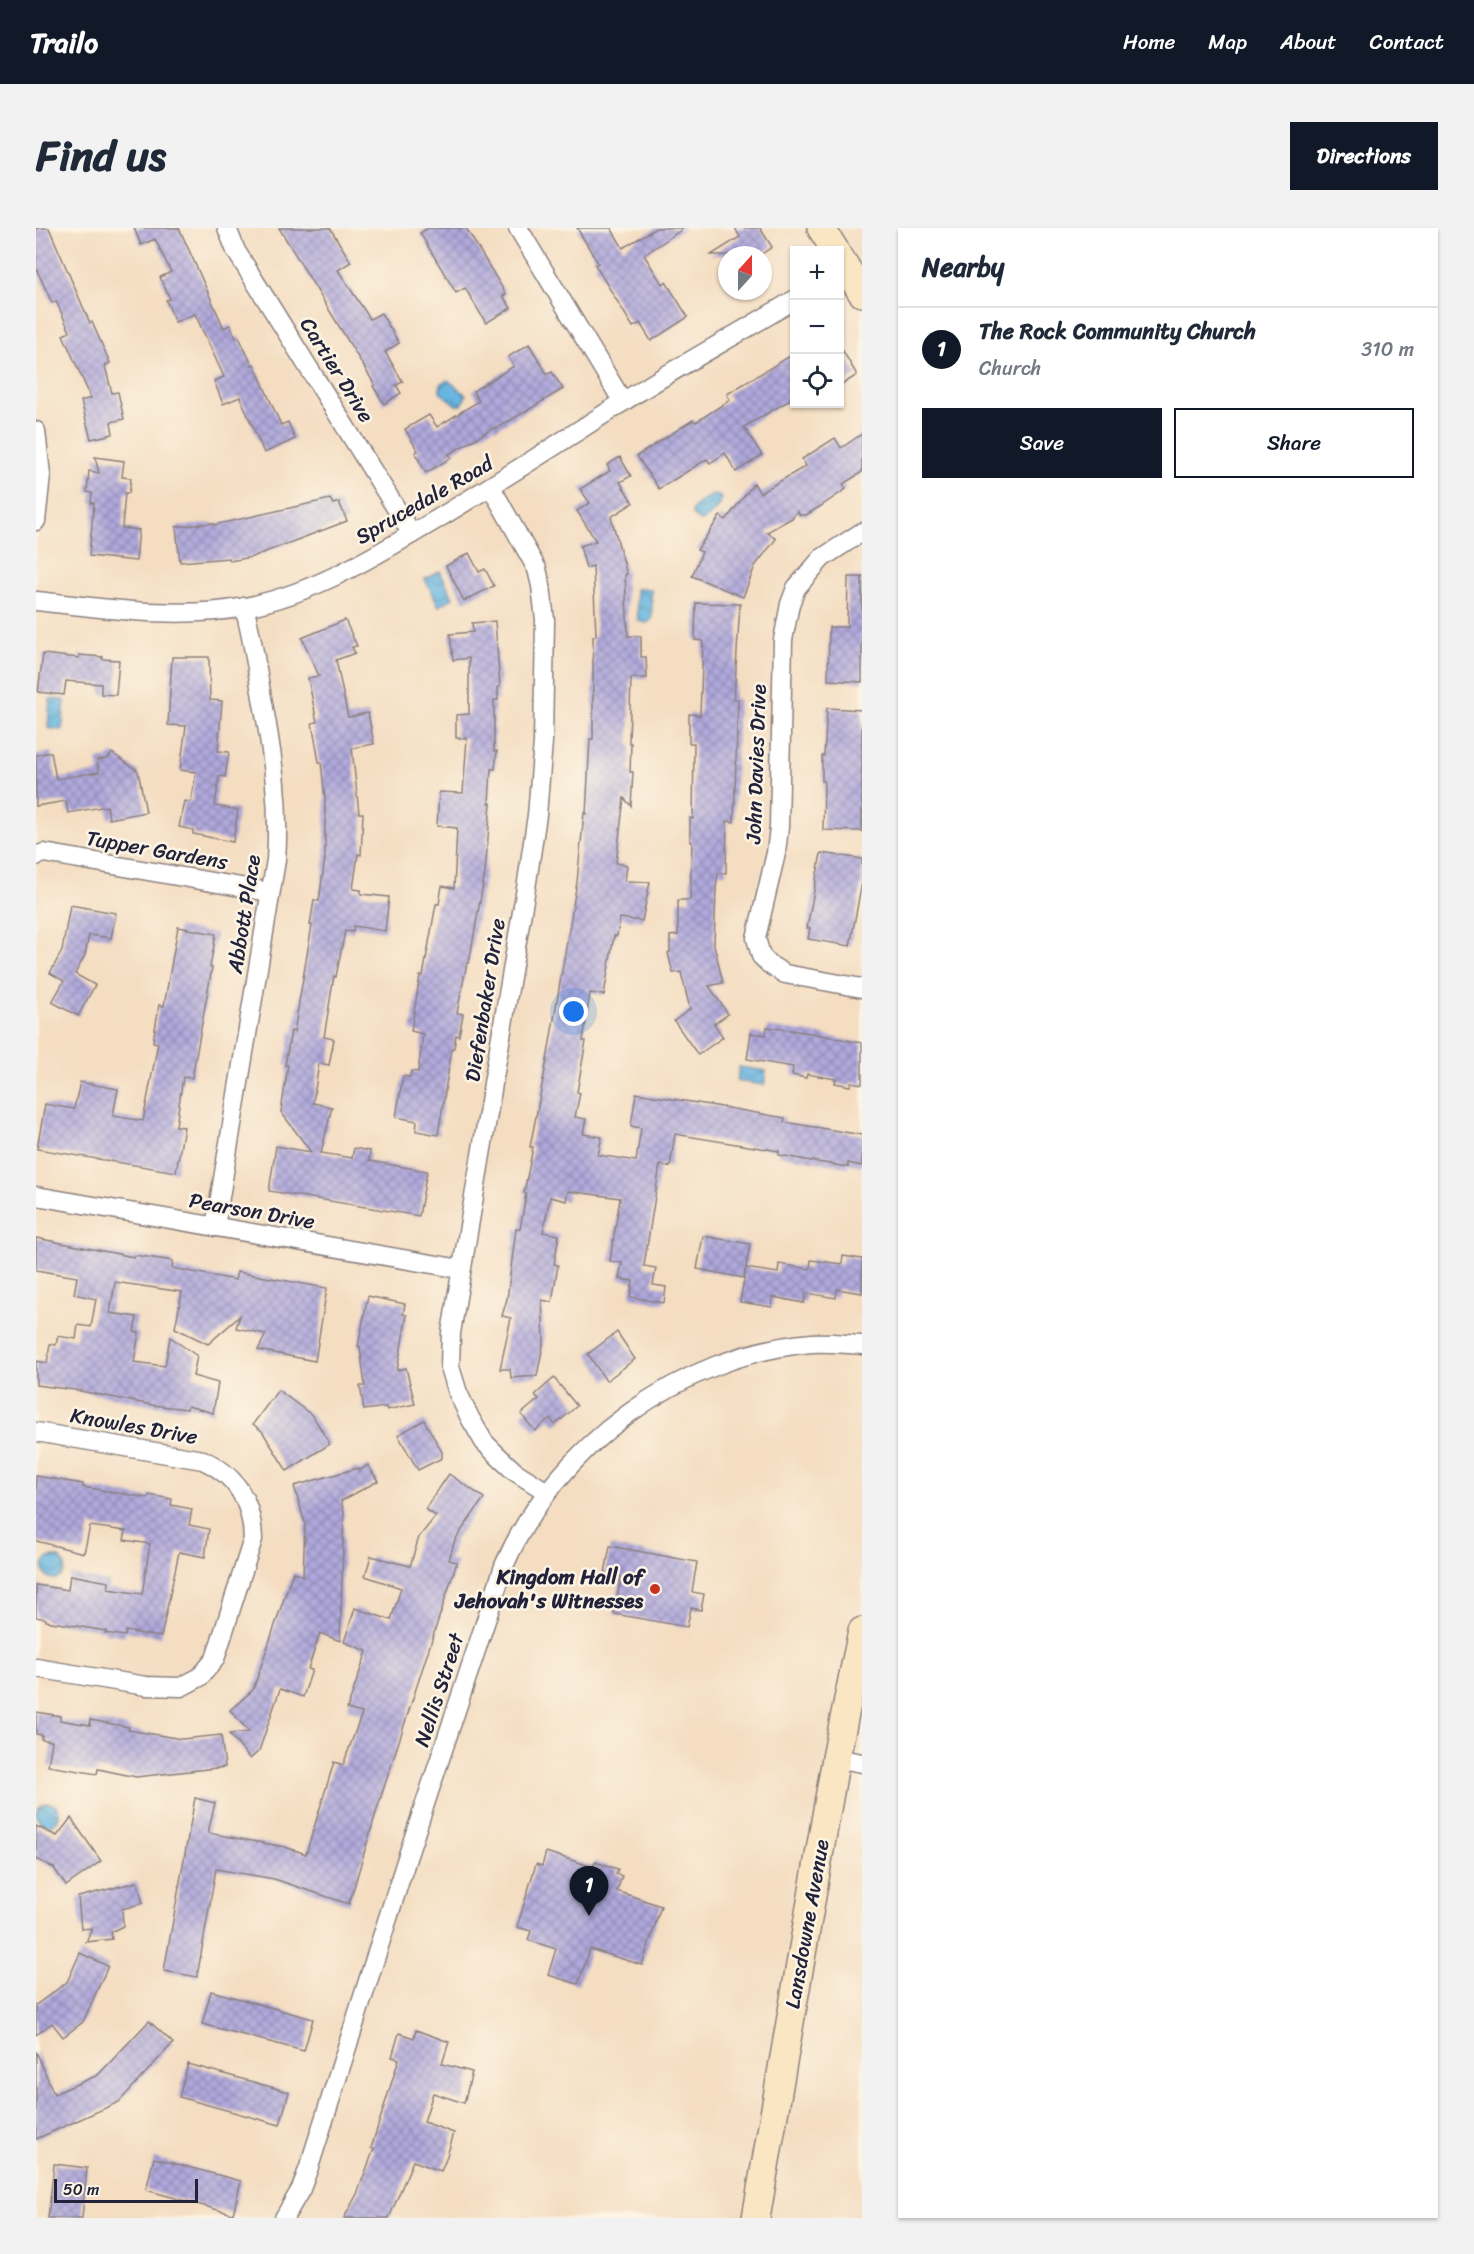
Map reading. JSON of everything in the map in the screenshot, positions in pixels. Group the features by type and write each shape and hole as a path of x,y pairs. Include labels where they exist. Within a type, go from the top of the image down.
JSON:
{"main road":[{"path":"821,228 833,246"},
{"path":"844,262 862,293"},
{"name":"Lansdowne Avenue","path":"756,2218 836,1758 862,1631"}],"street":[{"name":"Cartier Drive","path":"227,228 236,251 412,534"},
{"path":"518,228 623,402"},
{"name":"Sprucedale Road","path":"36,601 201,612 244,607 308,587 345,571 412,534 491,487 623,402 790,303"},
{"path":"36,431 41,475 36,521"},
{"name":"Diefenbaker Drive","path":"491,487 537,569 541,586 545,620 543,742 527,882 461,1269 451,1333 450,1358 452,1376 458,1394 484,1442 514,1471 547,1492"},
{"name":"John Davies Drive","path":"862,532 822,558 796,588 789,604 783,640 779,827 756,938 761,956 785,974 862,988"},
{"name":"Abbott Place","path":"215,1227 276,860 278,827 268,729 244,607"},
{"name":"Tupper Gardens","path":"36,856 44,853 270,892"},
{"name":"Pearson Drive","path":"36,1196 461,1269"},
{"name":"Nellis Street","path":"284,2218 301,2189 309,2167 407,1858 504,1566 525,1523 547,1492 580,1453 620,1420 663,1392 720,1364 780,1347 813,1343 862,1345"},
{"name":"Knowles Drive","path":"36,1432 203,1460 231,1478 243,1493 253,1526 253,1539 215,1659 207,1670 191,1682 181,1687 146,1686 36,1668"},
{"path":"836,1758 862,1762"}],"water":[{"path":"448,380 466,395 462,405 456,405 440,392 441,383"},
{"path":"714,494 721,498 719,504 711,515 701,521 695,517 693,509"},
{"path":"440,571 453,598 439,606 425,579"},
{"path":"636,589 651,589 652,619 647,623 638,621"},
{"path":"50,699 65,700 62,730 48,728"},
{"path":"739,1067 766,1071 764,1085 737,1081"},
{"path":"54,1557 62,1560 65,1568 62,1576 54,1579 46,1576 43,1568 46,1560"},
{"path":"48,1803 56,1806 59,1814 56,1822 48,1825 40,1822 37,1814 40,1806"}],"building":[{"path":"36,228 49,228 110,363 105,366 112,393 118,392 124,419 111,422 113,434 91,439 81,401 91,398 63,335 70,332 56,301 52,303 36,268"},
{"path":"134,228 179,228 224,328 230,325 236,338 239,337 252,365 254,364 281,425 288,422 295,439 264,453 240,397 223,404 214,381 224,377 195,314 175,322 166,300 170,299 160,277 171,272 155,239 141,245"},
{"path":"279,228 330,228 351,262 338,270 370,319 381,313 399,343 385,352 403,382 396,385 401,393 384,404 373,386 375,385"},
{"path":"428,228 466,228 506,294 503,296 511,308 486,323 465,288 456,293 420,233"},
{"path":"577,228 611,228 623,248 656,228 684,228 644,255 662,284 666,282 688,317 651,341 640,323 633,327 595,265 598,263"},
{"path":"735,228 760,228 771,246 726,246 740,237"},
{"path":"529,344 547,374 552,372 563,389 449,454 451,458 426,473 415,453 418,451 405,429 429,415 437,427 479,401 473,391 514,366 508,357"},
{"path":"844,353 857,375 844,383"},
{"path":"790,356 790,400 744,427 762,455 736,472 725,453 710,463 707,459 659,489 637,456 693,420 696,422 730,400 727,394"},
{"path":"862,434 862,472 843,484 846,489 821,506 806,515 800,515 797,511 792,518 767,532 776,539 755,566 743,597 692,576 702,552 697,550 720,516 726,520 754,483 760,493 806,466 802,459 835,438 841,448"},
{"path":"95,457 124,461 122,477 131,478 129,493 125,493 122,528 139,530 136,561 89,556 94,503 91,503 92,493 87,492 89,471 99,473"},
{"path":"620,457 631,476 620,482 633,503 611,517 627,574 625,575 628,636 641,636 641,657 646,657 647,678 631,678 629,743 631,743 630,772 633,772 631,806 624,798 616,863 627,865 625,881 650,882 642,921 620,918 617,936 614,936 604,995 590,993 583,1041 586,1041 577,1092 580,1093 575,1117 586,1119 583,1134 602,1137 598,1155 636,1161 641,1128 631,1126 636,1093 716,1106 785,1118 784,1122 862,1135 862,1166 848,1163 848,1167 817,1162 779,1155 779,1151 675,1134 670,1167 660,1165 644,1266 656,1268 653,1285 666,1287 664,1303 630,1297 633,1281 619,1279 622,1263 610,1261 620,1198 568,1191 566,1201 550,1197 543,1232 559,1235 554,1264 558,1265 552,1302 542,1300 544,1340 537,1376 511,1378 510,1369 500,1369 511,1318 502,1316 507,1299 516,1229 520,1229 523,1213 526,1193 524,1193 533,1147 530,1147 577,882 584,813 586,814 590,739 593,739 593,636 596,636 593,566 586,568 580,546 596,541 577,511 590,503 580,489 610,471 607,465"},
{"path":"330,499 333,504 339,502 347,521 252,557 230,561 229,558 180,562 176,527 213,523 214,525"},
{"path":"469,553 479,572 485,569 494,586 464,601 446,566"},
{"path":"848,577 862,577 862,682 828,680 829,627 847,627"},
{"path":"696,603 740,604 734,699 738,699 734,822 727,821 726,873 718,873 716,888 714,945 723,983 709,986 728,1014 714,1024 723,1037 698,1055 674,1021 690,1009 681,972 673,973 668,953 670,952 670,936 678,935 678,900 690,900 692,842 690,842 690,818 693,819 694,743 689,743 689,714 700,715 703,641 695,640"},
{"path":"345,620 357,646 352,647 355,653 336,660 348,717 368,713 374,744 352,748 359,813 363,813 361,855 358,854 353,889 361,890 361,894 389,897 385,931 354,926 353,932 345,931 336,977 334,976 324,1037 334,1039 329,1065 319,1063 313,1103 332,1107 321,1153 352,1158 354,1148 370,1151 369,1161 427,1171 419,1216 269,1191 276,1146 311,1152 281,1112 288,1065 285,1065 291,1031 294,1032 314,900 319,901 325,858 325,799 321,762 319,762 312,723 317,722 308,678 319,676 302,638"},
{"path":"495,621 500,687 498,687 498,700 494,700 494,751 497,751 495,769 491,769 489,803 491,803 485,873 469,963 467,963 457,1013 463,1014 459,1036 456,1035 454,1048 452,1048 438,1135 416,1131 417,1121 396,1117 403,1076 410,1077 411,1071 418,1072 423,1034 411,1031 436,904 439,904 442,886 454,888 457,828 437,826 439,792 463,793 467,738 456,738 456,715 469,714 469,658 453,660 450,634 473,632 472,623"},
{"path":"43,654 79,658 79,655 119,660 116,695 101,694 101,684 66,681 64,695 38,692"},
{"path":"172,657 209,657 210,700 222,701 218,751 229,752 225,777 219,776 215,806 238,810 233,842 193,834 193,830 179,827 184,801 191,802 196,772 180,770 186,726 168,725"},
{"path":"827,708 862,710 862,831 823,830 822,756 824,756"},
{"path":"51,752 56,779 99,772 97,760 108,758 112,753 138,771 146,812 109,819 107,806 68,813 66,801 36,806 36,755"},
{"path":"821,853 862,859 862,882 850,946 808,939 810,928 807,928"},
{"path":"70,905 116,913 111,938 89,935 85,955 75,974 95,985 78,1016 52,1002 64,981 50,973 62,951"},
{"path":"178,927 216,934 192,1078 183,1077 176,1126 184,1127 176,1172 37,1149 45,1104 74,1109 80,1082 118,1089 113,1116 143,1121 158,1043 153,1042 159,1005 164,1006"},
{"path":"767,1027 862,1043 862,1084 851,1082 850,1086 835,1083 836,1079 807,1074 806,1078 792,1075 793,1067 747,1059 751,1033 766,1035"},
{"path":"703,1236 750,1244 744,1278 697,1269"},
{"path":"36,1238 134,1257 134,1255 173,1261 172,1268 235,1280 237,1272 327,1288 315,1361 258,1350 266,1334 236,1328 240,1316 208,1344 175,1328 182,1292 115,1282 110,1313 137,1317 134,1332 139,1333 134,1362 165,1366 170,1337 197,1356 193,1376 218,1383 213,1413 188,1406 187,1409 152,1405 36,1385 36,1361 47,1363 50,1344 56,1345 58,1336 76,1339 78,1325 91,1327 96,1299 74,1294 77,1277 36,1270"},
{"path":"843,1256 862,1259 862,1293 837,1289 836,1298 806,1293 804,1303 773,1297 772,1307 740,1302 746,1268 778,1273 779,1264 810,1269 811,1260 842,1264"},
{"path":"368,1296 405,1304 403,1314 407,1315 397,1370 406,1368 415,1404 387,1410 386,1407 364,1410 360,1386 365,1386 358,1346"},
{"path":"617,1332 635,1359 606,1381 588,1354"},
{"path":"554,1378 577,1406 555,1425 550,1418 535,1431 521,1414 539,1399 535,1395"},
{"path":"278,1390 313,1416 330,1444 287,1471 262,1431 253,1424"},
{"path":"424,1420 442,1452 442,1458 418,1470 398,1435"},
{"path":"368,1465 378,1481 341,1501 344,1512 340,1641 320,1633 308,1669 312,1670 303,1697 280,1689 259,1751 250,1759 229,1734 249,1732 230,1710 253,1690 293,1572 303,1576 305,1523 294,1486 358,1468 359,1471"},
{"path":"449,1474 484,1498 455,1540 449,1560 457,1562 378,1806 349,1904 274,1879 216,1869 197,1977 164,1971 195,1798 215,1803 208,1833 285,1847 306,1854 334,1762 343,1765 362,1713 347,1709 367,1651 344,1642 355,1608 391,1620 401,1588 365,1576 371,1556 410,1566 419,1537 436,1516 425,1509"},
{"path":"36,1476 148,1498 149,1495 172,1499 171,1505 192,1509 189,1525 209,1529 205,1557 179,1552 161,1637 126,1631 125,1636 105,1633 106,1631 46,1621 46,1619 36,1617 36,1585 68,1590 70,1575 109,1582 108,1589 142,1594 150,1544 124,1540 126,1531 90,1526 84,1553 36,1541"},
{"name":"Kingdom Hall of Jehovah's Witnesses","path":"610,1546 697,1562 692,1592 704,1594 701,1610 691,1608 687,1627 614,1614 621,1576 605,1573"},
{"path":"36,1712 60,1716 60,1720 90,1725 90,1720 129,1727 128,1730 182,1739 221,1735 225,1767 136,1777 98,1769 97,1774 48,1766 52,1741 41,1739 42,1735 36,1734"},
{"path":"71,1818 101,1861 66,1886 54,1868 36,1859 36,1826 57,1836"},
{"path":"546,1852 593,1867 595,1862 618,1869 616,1874 622,1876 617,1891 661,1906 642,1965 590,1949 578,1984 548,1975 556,1949 528,1940 531,1931 517,1927 536,1864 542,1866"},
{"path":"137,1882 143,1903 122,1909 123,1926 111,1932 112,1939 86,1942 92,1928 81,1929 78,1897"},
{"path":"80,1953 108,1966 83,2022 63,2037 52,2023 36,2035 36,2005 67,1982"},
{"path":"211,1991 313,2019 304,2051 202,2024"},
{"path":"149,2021 173,2043 119,2102 36,2139 36,2051 54,2094 98,2075"},
{"path":"416,2030 449,2042 442,2064 472,2072 464,2103 433,2093 424,2122 454,2133 446,2159 441,2171 413,2161 389,2218 344,2218 357,2194 374,2149 371,2148 399,2059 392,2057 399,2033 414,2038"},
{"path":"188,2064 289,2092 280,2125 179,2097"},
{"path":"154,2158 241,2181 233,2214 146,2190"},
{"path":"54,2164 87,2168 82,2218 48,2218"}],"place":[{"name":"Kingdom Hall of Jehovah's Witnesses","path":"655,1589"},
{"name":"The Rock Community Church","path":"589,1916"}]}
